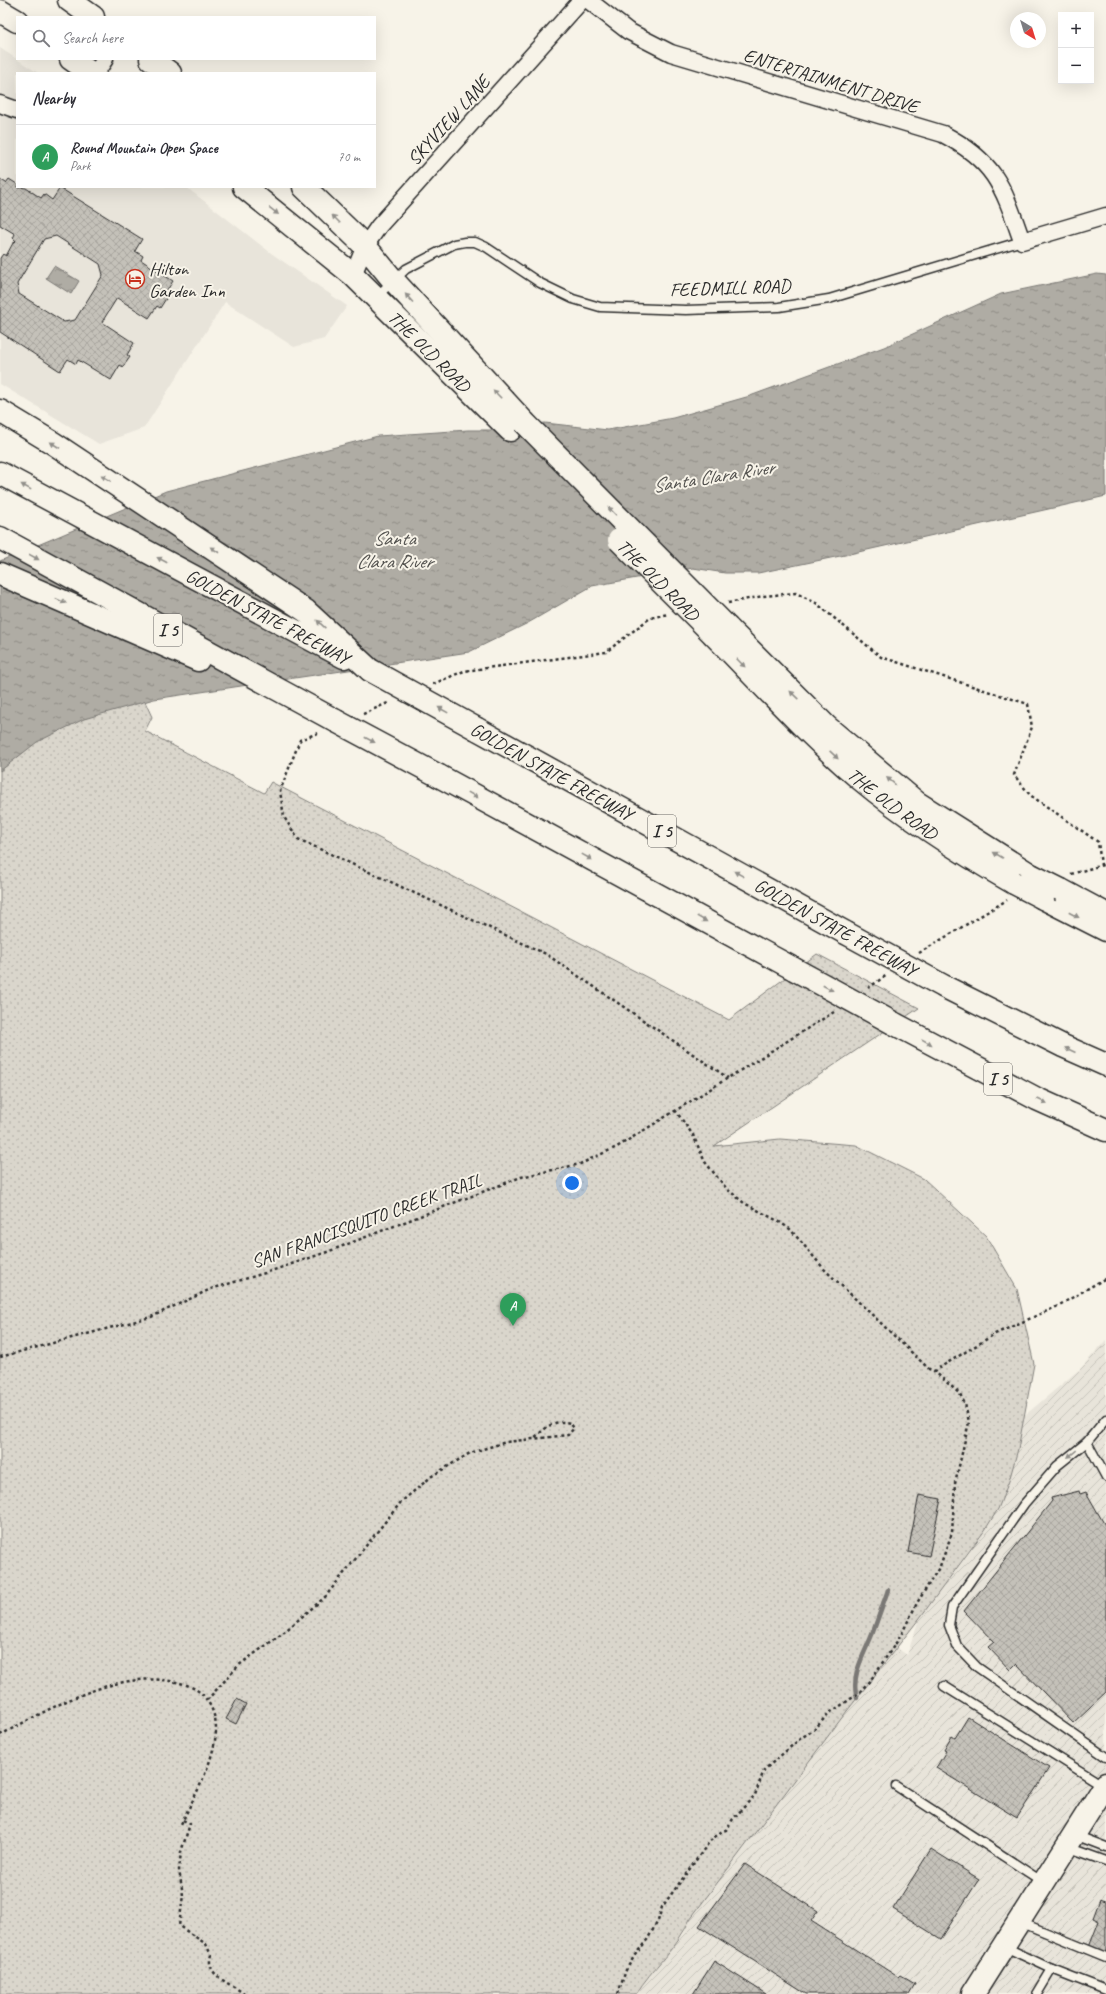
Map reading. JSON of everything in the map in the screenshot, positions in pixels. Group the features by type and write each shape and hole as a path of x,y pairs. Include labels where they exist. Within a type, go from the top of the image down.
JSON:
{"main road":[{"path":"69,0 92,16"},
{"path":"0,11 16,20"},
{"path":"73,60 90,72"},
{"path":"152,60 169,72"},
{"name":"THE OLD ROAD","path":"245,188 354,275 517,426 721,632 814,736 859,778 895,806 974,860 1023,879 1052,894 1106,930"},
{"name":"THE OLD ROAD","path":"305,188 365,246 517,426"},
{"name":"I 5","path":"0,411 88,466 306,611 370,670"},
{"name":"GOLDEN STATE FREEWAY","path":"0,473 370,670 945,987 1063,1046 1106,1065"},
{"name":"I 5","path":"0,538 338,723 439,776 893,1023 1030,1095 1106,1130"},
{"name":"I 5","path":"0,574 338,723"},
{"name":"THE OLD ROAD","path":"1052,894 1106,914"},
{"path":"973,1994 1105,1786"}],"street":[{"name":"SKYVIEW LANE","path":"354,275 365,246 379,226 582,0"},
{"name":"ENTERTAINMENT DRIVE","path":"588,0 628,31 671,53 942,134 962,144 980,157 993,172 1004,191 1022,241"},
{"path":"97,72 104,60"},
{"path":"0,104 16,110"},
{"name":"FEEDMILL ROAD","path":"1022,241 1106,216"}],"lane":[{"name":"FEEDMILL ROAD","path":"376,297 406,269 454,244 465,242 475,242 486,247 534,279 573,300 600,307 686,310 779,307 829,299 1022,241"},
{"path":"1106,1419 1086,1442 1057,1466 1024,1504 952,1607 949,1625 957,1646 977,1667 1106,1758"},
{"path":"1086,1442 1106,1477"},
{"path":"944,1686 1105,1786"},
{"path":"896,1786 1044,1882"},
{"path":"1071,1840 1106,1847"},
{"path":"1071,1840 1106,1861"},
{"path":"1020,1921 1106,1957"},
{"path":"1004,1946 1052,1969 1106,1990"},
{"path":"1037,1994 1052,1969"}],"path":[{"path":"725,604 763,596 796,593 816,603 881,657 1028,704 1032,727 1014,775 1030,794 1098,842 1101,865"},
{"path":"429,686 464,671 606,652 650,618 672,614"},
{"path":"338,723 393,701"},
{"name":"SAN FRANCISQUITO CREEK TRAIL","path":"0,1357 151,1317 211,1289 327,1252 521,1177 580,1164 616,1147 728,1078 546,954 298,839 284,817 280,791 300,740 338,723"},
{"path":"618,1994 626,1970 635,1955 648,1940 658,1921 662,1907 710,1841 722,1831 726,1830 733,1819 749,1803 759,1788 764,1770 801,1738 815,1729 828,1714 858,1694 872,1678 900,1637 917,1603 937,1571 952,1533 955,1484 969,1422 965,1404 960,1394 934,1371 929,1369 861,1306 825,1270 790,1229 744,1202 727,1189 705,1162 693,1135 675,1110"},
{"path":"934,1371 995,1334 1056,1307 1106,1278"},
{"path":"207,1700 239,1665 283,1633 325,1596 401,1502 432,1476 470,1453 506,1442 568,1435 574,1428 570,1423 559,1421 548,1426 533,1438"},
{"path":"0,1735 47,1710 114,1684 150,1680 166,1680 187,1685 200,1693 207,1700 215,1716 215,1739 207,1770 181,1824"},
{"path":"183,1820 190,1824 181,1852 179,1870 182,1895 180,1926 206,1944 211,1955 210,1960 212,1967 218,1977 224,1983 244,1994"}],"shaded area":[{"path":"0,48 16,60 36,72 16,72 16,188 187,188 271,253 347,306 324,339 294,347 225,302 144,428 99,444 0,384"},
{"path":"0,612 136,682 152,717 145,731 264,793 271,782 729,1020 817,954 919,1008 714,1146 780,1139 856,1145 924,1179 986,1236 1017,1289 1034,1364 1018,1449 1009,1481 998,1509 985,1530 690,1919 679,1939 642,1984 636,1994 0,1994"},
{"path":"1106,1340 1106,1994 636,1994 684,1934 690,1919 857,1698 897,1648 907,1655 919,1619 969,1553 998,1509 1009,1481 1018,1449 1024,1416 1081,1368"}],"water":[{"path":"54,266 79,281 71,294 46,278"},
{"name":"Santa Clara River","path":"1097,274 1106,275 1106,496 845,555 758,573 725,573 693,568 592,586 528,623 469,652 154,699 84,719 37,742 0,771 0,561 166,491 378,436 468,430 493,430 545,423 608,430 673,418 750,396 884,347 1001,294"}],"building":[{"name":"Hilton Garden Inn","path":"0,179 6,183 9,179 16,183 16,188 26,188 41,198 44,194 52,200 60,188 142,239 135,251 143,256 141,260 173,281 164,295 167,297 160,308 157,306 149,318 117,298 102,322 134,343 127,355 130,357 123,367 120,365 111,380 78,360 76,364 68,359 60,371 0,332 0,258 3,254 6,256 13,243 16,241 13,238 15,234 0,225","holes":["56,236 100,264 103,275 75,320 64,322 19,294 17,284 44,239"]},
{"path":"1079,1491 1080,1494 1086,1492 1106,1527 1106,1692 1073,1723 1016,1664 1010,1670 988,1647 994,1642 964,1611 1052,1501 1051,1498"},
{"path":"919,1495 941,1499 929,1556 908,1552"},
{"path":"237,1699 246,1704 236,1724 226,1719"},
{"path":"968,1717 1049,1768 1017,1818 936,1768 946,1751 944,1750 952,1736 955,1738"},
{"path":"931,1849 979,1879 941,1939 893,1909"},
{"path":"745,1864 818,1911 811,1921 898,1977 900,1975 915,1984 909,1994 806,1994 699,1926"},
{"path":"1100,1899 1106,1901 1106,1954 1089,1947 1099,1921 1093,1918"},
{"path":"714,1961 766,1994 693,1994"}],"waterway":[{"path":"857,1698 855,1681 859,1664 873,1632 888,1590"}],"place":[{"name":"Hilton Garden Inn","path":"135,279"},
{"name":"Round Mountain Open Space","path":"513,1326"}]}
